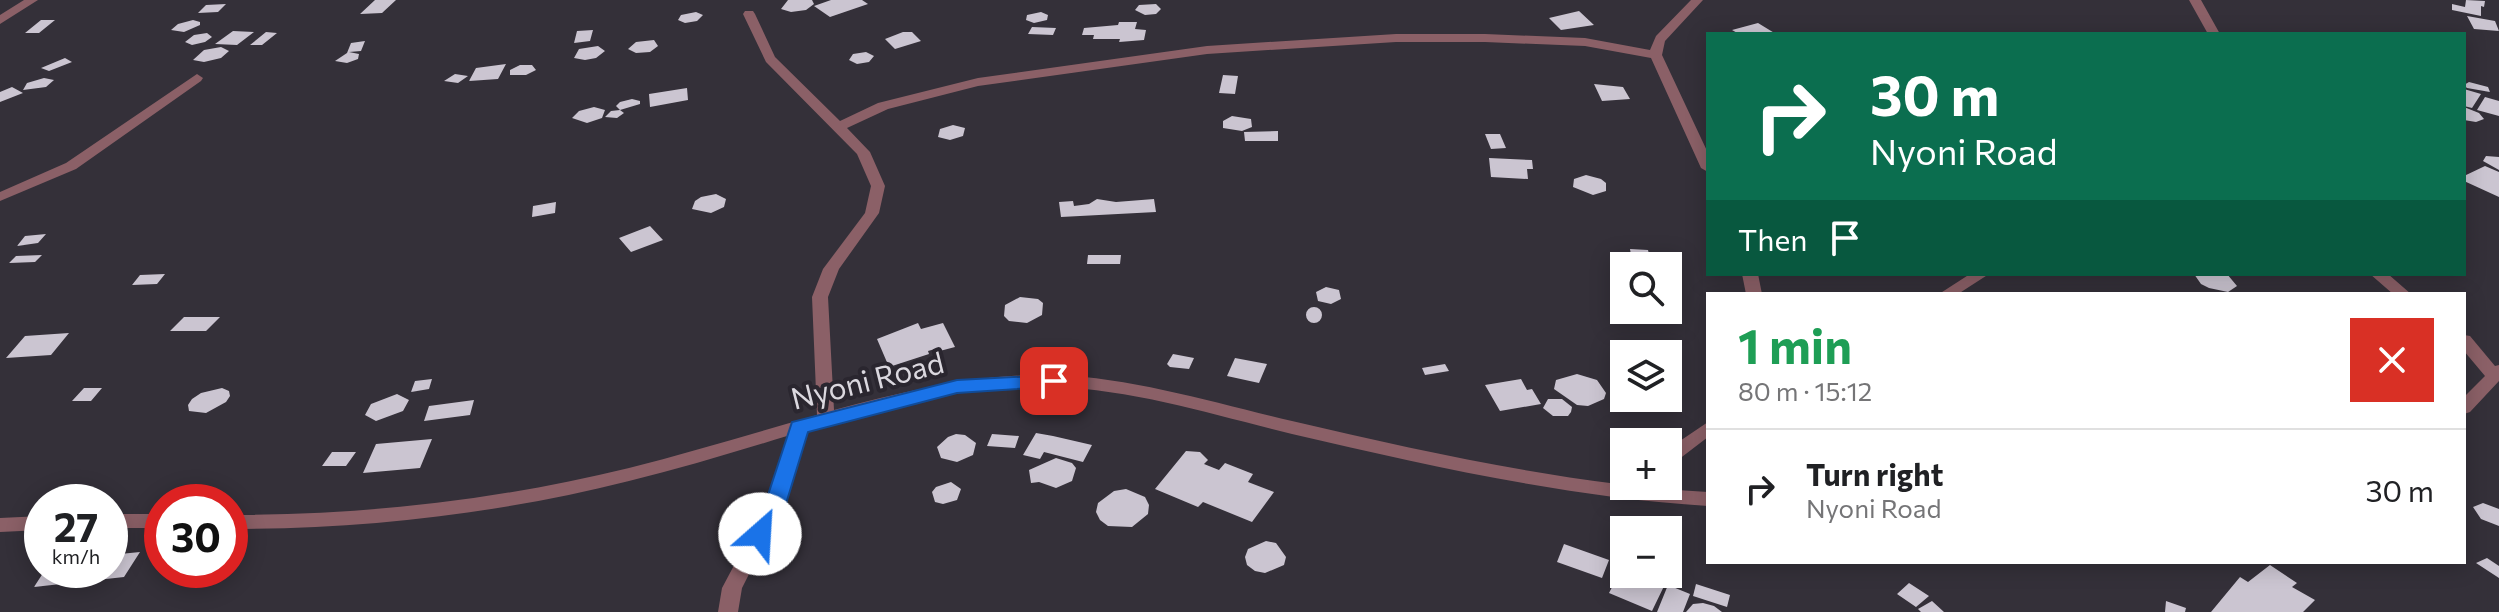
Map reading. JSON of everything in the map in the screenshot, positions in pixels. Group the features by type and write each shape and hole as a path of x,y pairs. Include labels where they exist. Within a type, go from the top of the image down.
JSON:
{"street":[{"path":"0,20 32,0"},
{"path":"1697,0 1660,39 1656,45 1656,55 1706,164"},
{"path":"2195,0 2213,32"},
{"path":"749,14 770,59 819,109 841,126 863,152 878,186 872,213 831,269 820,297 826,419"},
{"path":"841,126 883,106 978,82 1207,50 1396,38 1485,38 1585,42 1656,55"},
{"path":"0,197 71,166 197,78"},
{"path":"1950,292 1978,276"},
{"path":"2380,276 2400,292"},
{"path":"2466,342 2496,373 2466,406"},
{"name":"Nyoni Road","path":"248,522 316,524 448,511 627,475 957,386 1082,381 1610,493"},
{"path":"728,612 732,588 774,507 799,427"},
{"path":"1682,448 1706,430"},
{"name":"Nyoni Road","path":"1682,495 1706,499"},
{"path":"0,525 24,524"}],"building":[{"path":"375,0 396,0 382,13 360,14"},
{"path":"788,0 812,0 814,4 806,10 791,12 781,9"},
{"path":"831,0 862,0 868,4 830,17 814,6"},
{"path":"2466,0 2485,1 2484,7 2481,6 2481,16 2452,10 2452,4 2465,7"},
{"path":"226,4 218,12 198,13 206,5"},
{"path":"1156,4 1161,9 1156,14 1145,15 1135,10 1139,5"},
{"path":"1579,11 1594,25 1561,30 1549,18"},
{"path":"696,12 703,15 697,21 685,23 678,20 681,15"},
{"path":"1041,12 1048,15 1047,20 1034,23 1026,20 1027,15"},
{"path":"2467,16 2495,21 2499,31 2474,29"},
{"path":"41,20 55,20 39,33 25,33"},
{"path":"193,20 200,22 200,25 184,32 171,30 178,24"},
{"path":"1119,22 1137,22 1135,29 1146,30 1144,40 1119,42 1120,39 1093,39 1094,35 1082,35 1084,28 1118,25"},
{"path":"1758,23 1773,32 1736,32 1732,30"},
{"path":"1032,27 1056,28 1053,35 1028,34"},
{"path":"593,30 590,41 574,43 577,31"},
{"path":"233,31 254,32 237,45 215,44"},
{"path":"266,32 277,33 262,45 250,45"},
{"path":"912,32 921,41 895,49 885,39"},
{"path":"207,33 212,37 205,42 192,45 185,42 194,35"},
{"path":"654,40 658,46 650,52 636,53 628,49 636,42"},
{"path":"365,41 361,51 349,52 359,54 358,59 347,63 335,61 347,53 351,43"},
{"path":"598,46 605,51 596,58 574,58 579,49"},
{"path":"221,47 229,51 221,58 204,62 193,60 204,50"},
{"path":"866,52 874,56 869,62 857,64 849,60 853,54"},
{"path":"65,58 72,62 49,71 41,68"},
{"path":"506,64 498,79 469,81 476,68"},
{"path":"520,65 532,65 536,70 526,75 510,75 510,70"},
{"path":"455,74 468,76 458,83 444,81"},
{"path":"1223,75 1238,76 1235,94 1219,93"},
{"path":"44,78 54,80 46,87 23,90 27,83"},
{"path":"1594,84 1623,87 1630,99 1602,101"},
{"path":"2466,84 2488,87 2490,92 2467,88"},
{"path":"12,87 23,93 0,102 0,92"},
{"path":"687,88 688,100 650,107 649,94"},
{"path":"2466,90 2481,94 2472,108 2466,106"},
{"path":"2485,97 2499,101 2499,116 2477,110"},
{"path":"640,101 640,104 620,110 616,106 620,102"},
{"path":"594,107 605,110 602,118 587,123 572,118 579,111"},
{"path":"2466,108 2479,113 2484,119 2476,122 2466,120"},
{"path":"611,111 624,113 617,118 605,117"},
{"path":"1232,116 1251,119 1252,127 1242,131 1223,128 1223,121"},
{"path":"953,125 965,128 963,136 950,140 938,137 940,129"},
{"path":"1278,131 1278,141 1245,141 1244,132"},
{"path":"1485,134 1500,134 1506,148 1491,149"},
{"path":"2486,156 2499,157 2499,170 2483,161"},
{"path":"1489,158 1532,160 1533,169 1527,169 1528,179 1491,177"},
{"path":"2485,166 2499,172 2499,197 2466,182 2466,175"},
{"path":"1586,175 1606,183 1606,191 1593,195 1573,187 1574,179"},
{"path":"716,194 726,199 724,207 711,213 692,209 701,197"},
{"path":"1097,199 1116,202 1154,199 1156,212 1061,217 1059,202 1073,201 1074,206 1089,204"},
{"path":"556,202 555,213 532,217 533,206"},
{"path":"650,226 663,240 631,252 619,238"},
{"path":"46,234 38,243 17,246 25,236"},
{"path":"1630,249 1648,252 1631,252"},
{"path":"42,255 35,262 9,263 16,256"},
{"path":"1088,255 1121,255 1120,264 1087,264"},
{"path":"165,274 157,284 132,285 140,275"},
{"path":"2195,276 2229,276 2237,286 2228,292 2201,284"},
{"path":"1326,287 1339,290 1341,299 1331,304 1318,301 1316,292"},
{"path":"1020,297 1038,299 1043,303 1042,315 1027,323 1009,321 1004,316 1005,305"},
{"path":"1314,307 1322,315 1314,323 1306,315"},
{"path":"184,317 220,317 206,331 170,331"},
{"path":"918,323 921,329 943,323 955,347 928,351 929,354 889,367 877,339"},
{"path":"69,333 51,355 6,358 25,336"},
{"path":"1173,354 1194,358 1189,369 1170,367 1167,364"},
{"path":"1235,358 1267,364 1259,383 1227,376"},
{"path":"1445,364 1449,371 1425,375 1422,368"},
{"path":"1577,374 1597,380 1606,393 1604,399 1588,406 1577,405 1554,389 1556,380"},
{"path":"432,379 429,389 411,392 415,381"},
{"path":"1521,379 1541,404 1500,411 1485,385"},
{"path":"84,388 102,388 91,401 72,401"},
{"path":"222,388 229,391 226,402 206,413 189,411 188,405 192,399 201,393"},
{"path":"397,394 409,400 403,411 376,421 365,415 371,404"},
{"path":"1548,399 1562,399 1572,407 1571,412 1568,416 1553,416 1543,408"},
{"path":"474,400 470,415 424,421 429,406"},
{"path":"1036,433 1092,445 1083,462 1044,452 1040,459 1023,455"},
{"path":"956,434 965,435 976,443 973,455 957,462 941,458 937,447"},
{"path":"992,434 1019,436 1015,448 987,446"},
{"path":"432,439 420,468 363,473 376,444"},
{"path":"1186,451 1200,452 1208,460 1204,464 1219,470 1225,463 1253,474 1248,482 1274,492 1252,522 1203,502 1198,507 1155,489"},
{"path":"332,452 356,452 346,466 322,466"},
{"path":"1056,458 1072,463 1076,468 1072,481 1056,488 1039,482 1031,483 1029,470"},
{"path":"951,482 961,489 957,500 943,504 935,502 932,492 936,487"},
{"path":"1126,489 1145,497 1149,505 1148,514 1132,527 1108,526 1096,512 1098,503 1114,491"},
{"path":"2483,503 2499,509 2499,526 2481,519 2473,507"},
{"path":"1266,541 1276,543 1286,557 1284,565 1265,573 1247,565 1245,557 1248,549"},
{"path":"1564,544 1609,560 1602,578 1557,562"},
{"path":"140,552 128,571 128,553"},
{"path":"2487,558 2499,566 2499,578 2476,563"},
{"path":"2270,565 2297,583 2292,587 2315,600 2303,612 2211,612 2240,577 2248,582"},
{"path":"1909,583 1929,596 1916,607 1897,594"},
{"path":"1696,584 1730,595 1727,607 1693,596"},
{"path":"1612,588 1663,588 1652,611 1609,593"},
{"path":"1667,588 1690,594 1683,612 1657,612"},
{"path":"1932,601 1944,612 1921,612 1918,609"},
{"path":"2166,601 2186,608 2185,612 2165,612"},
{"path":"1703,603 1722,612 1686,612 1693,604"}],"route":[{"path":"760,534 774,507 799,427 957,386 1054,381"}]}
